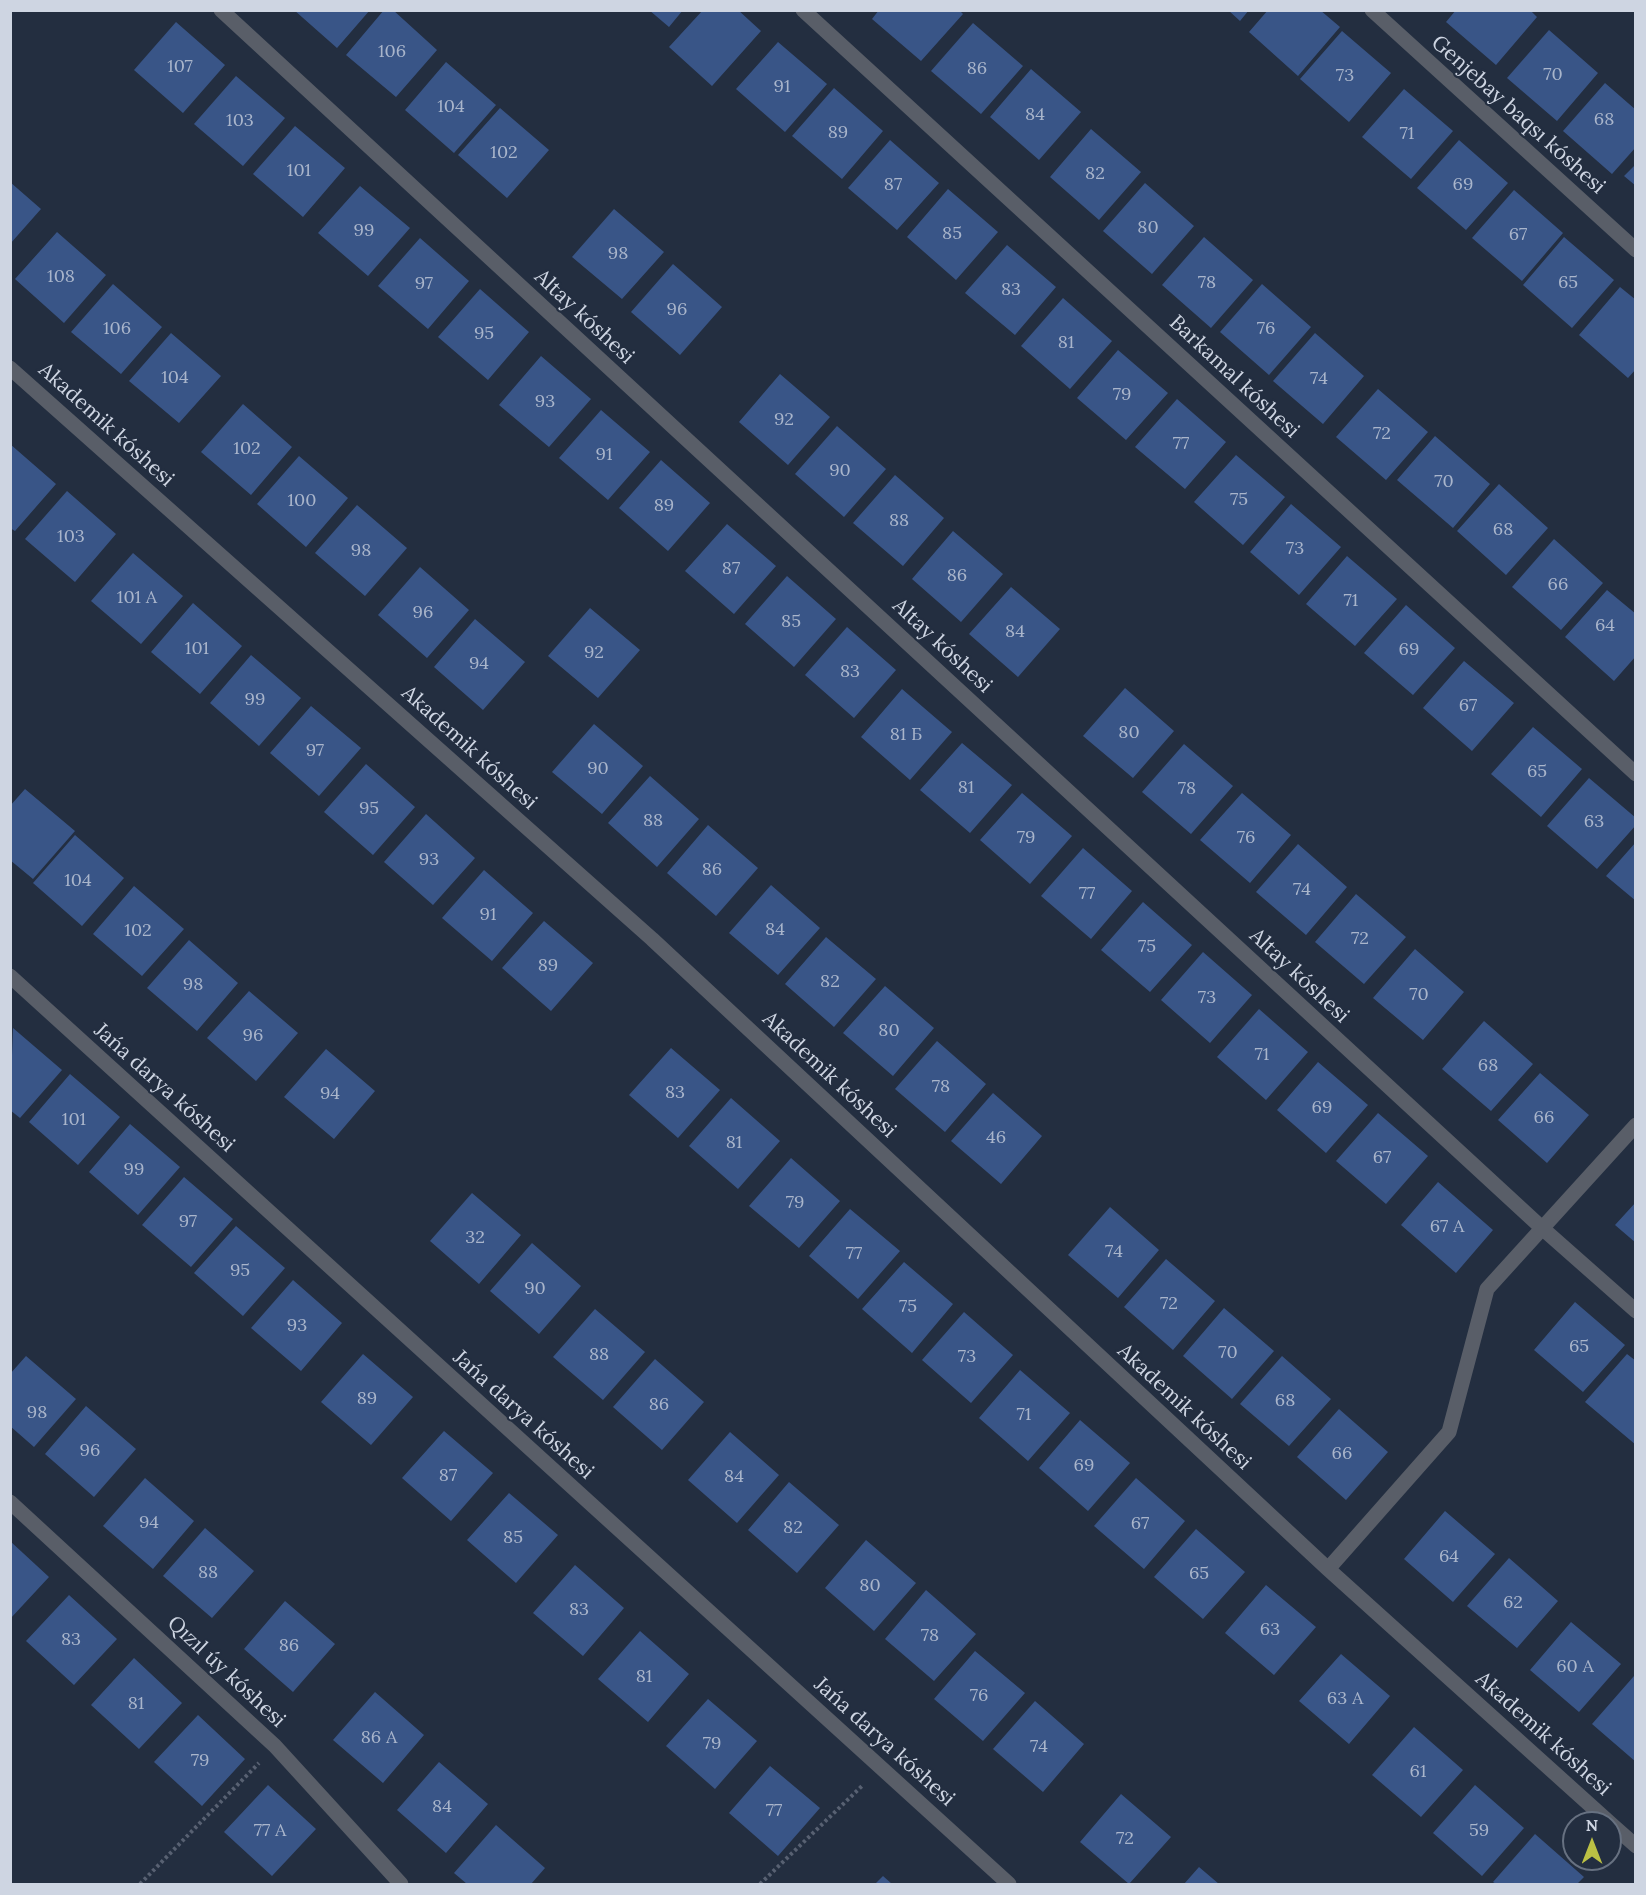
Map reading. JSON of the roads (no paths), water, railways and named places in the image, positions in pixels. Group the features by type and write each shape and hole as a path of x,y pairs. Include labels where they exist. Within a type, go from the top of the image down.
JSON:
{"street":[{"name":"Altay kóshesi","path":"221,10 1542,1228 1635,1311"},
{"name":"Barkamal kóshesi","path":"803,10 1635,774"},
{"name":"Genjebay baqsı kóshesi","path":"1372,10 1635,250"},
{"name":"Akademik kóshesi","path":"10,368 652,939 1328,1569 1597,1811"},
{"name":"Jańa darya kóshesi","path":"10,976 1009,1884"},
{"path":"1328,1569 1449,1432 1487,1289 1635,1125"},
{"name":"Qızıl úy kóshesi","path":"10,1502 275,1746 401,1884"},
{"name":"Akademik kóshesi","path":"1622,1834 1635,1846"}]}
